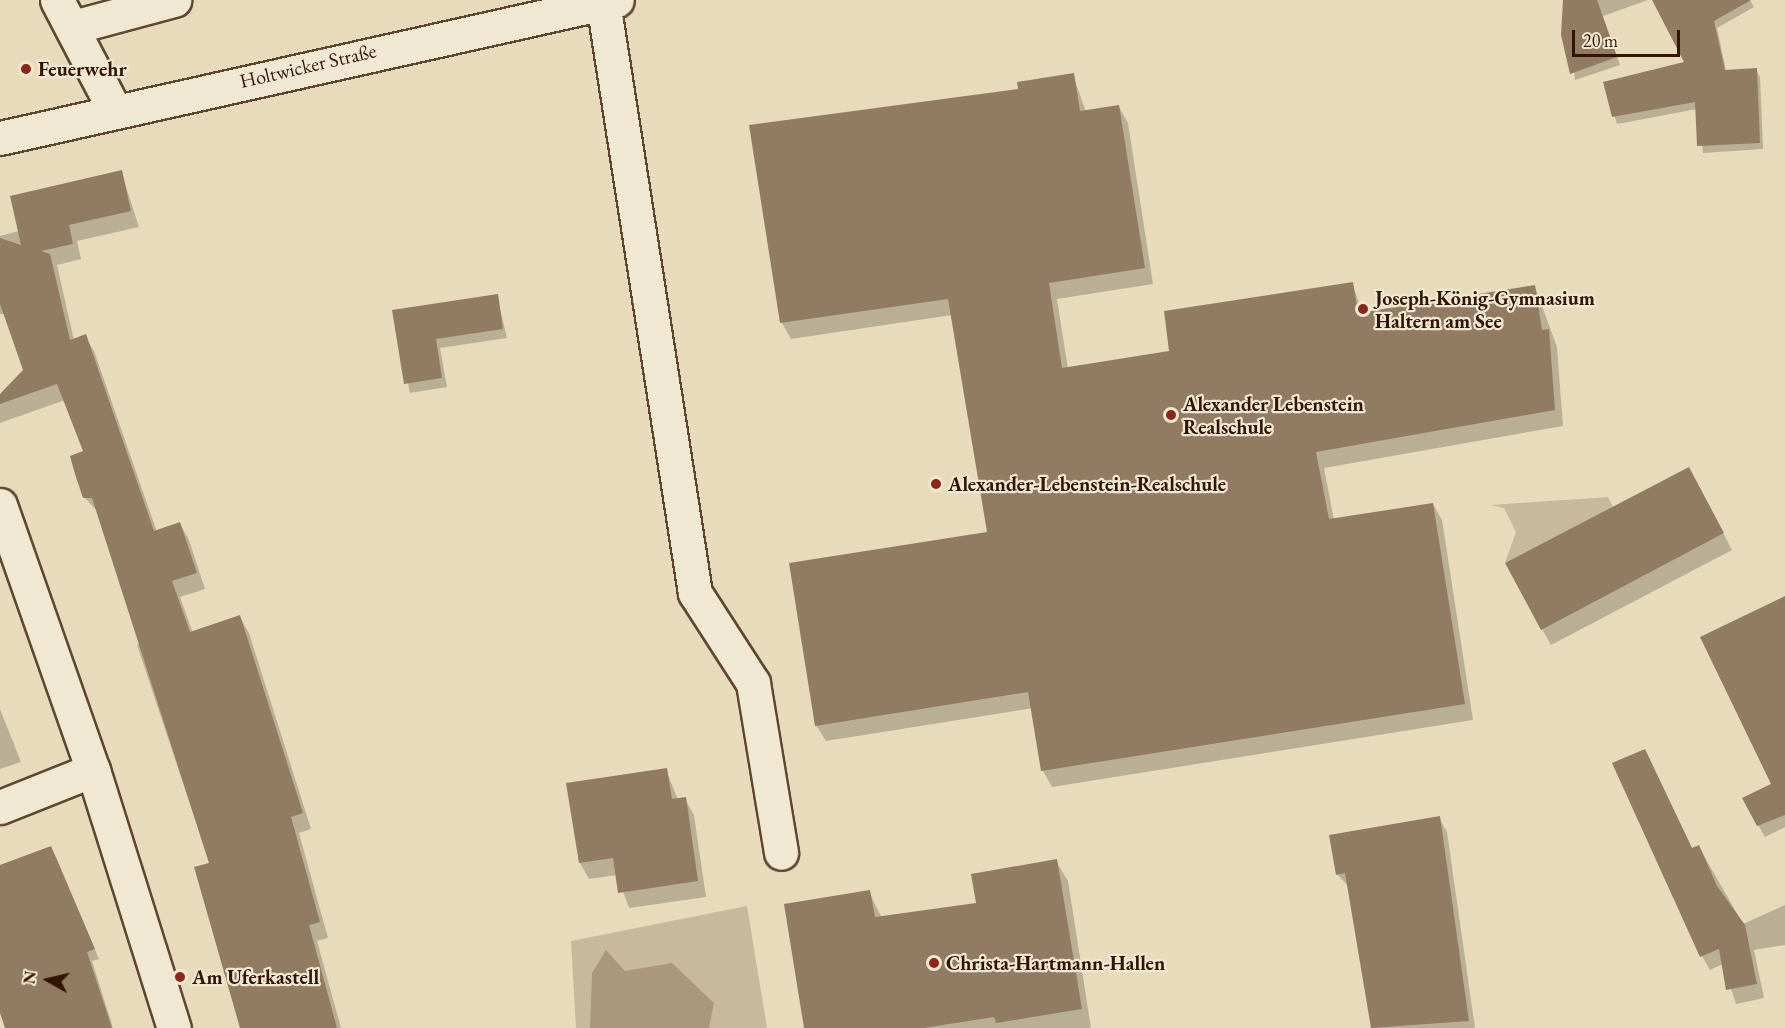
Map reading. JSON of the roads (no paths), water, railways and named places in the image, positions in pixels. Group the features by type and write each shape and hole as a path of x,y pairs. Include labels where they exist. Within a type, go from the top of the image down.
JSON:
{"street":[{"path":"115,111 65,14 174,0"},
{"path":"610,1 695,593 753,683 781,853"},
{"name":"Holtwicker Straße","path":"0,138 539,6 610,1"},
{"path":"0,504 93,770 174,1028"},
{"path":"0,807 93,770"}],"place":[{"name":"Feuerwehr","path":"26,69"},
{"name":"Joseph-König-Gymnasium Haltern am See","path":"1363,309"},
{"name":"Alexander Lebenstein Realschule","path":"1171,415"},
{"name":"Alexander-Lebenstein-Realschule","path":"936,484"},
{"name":"Christa-Hartmann-Hallen","path":"934,963"},
{"name":"Am Uferkastell","path":"180,977"}]}
